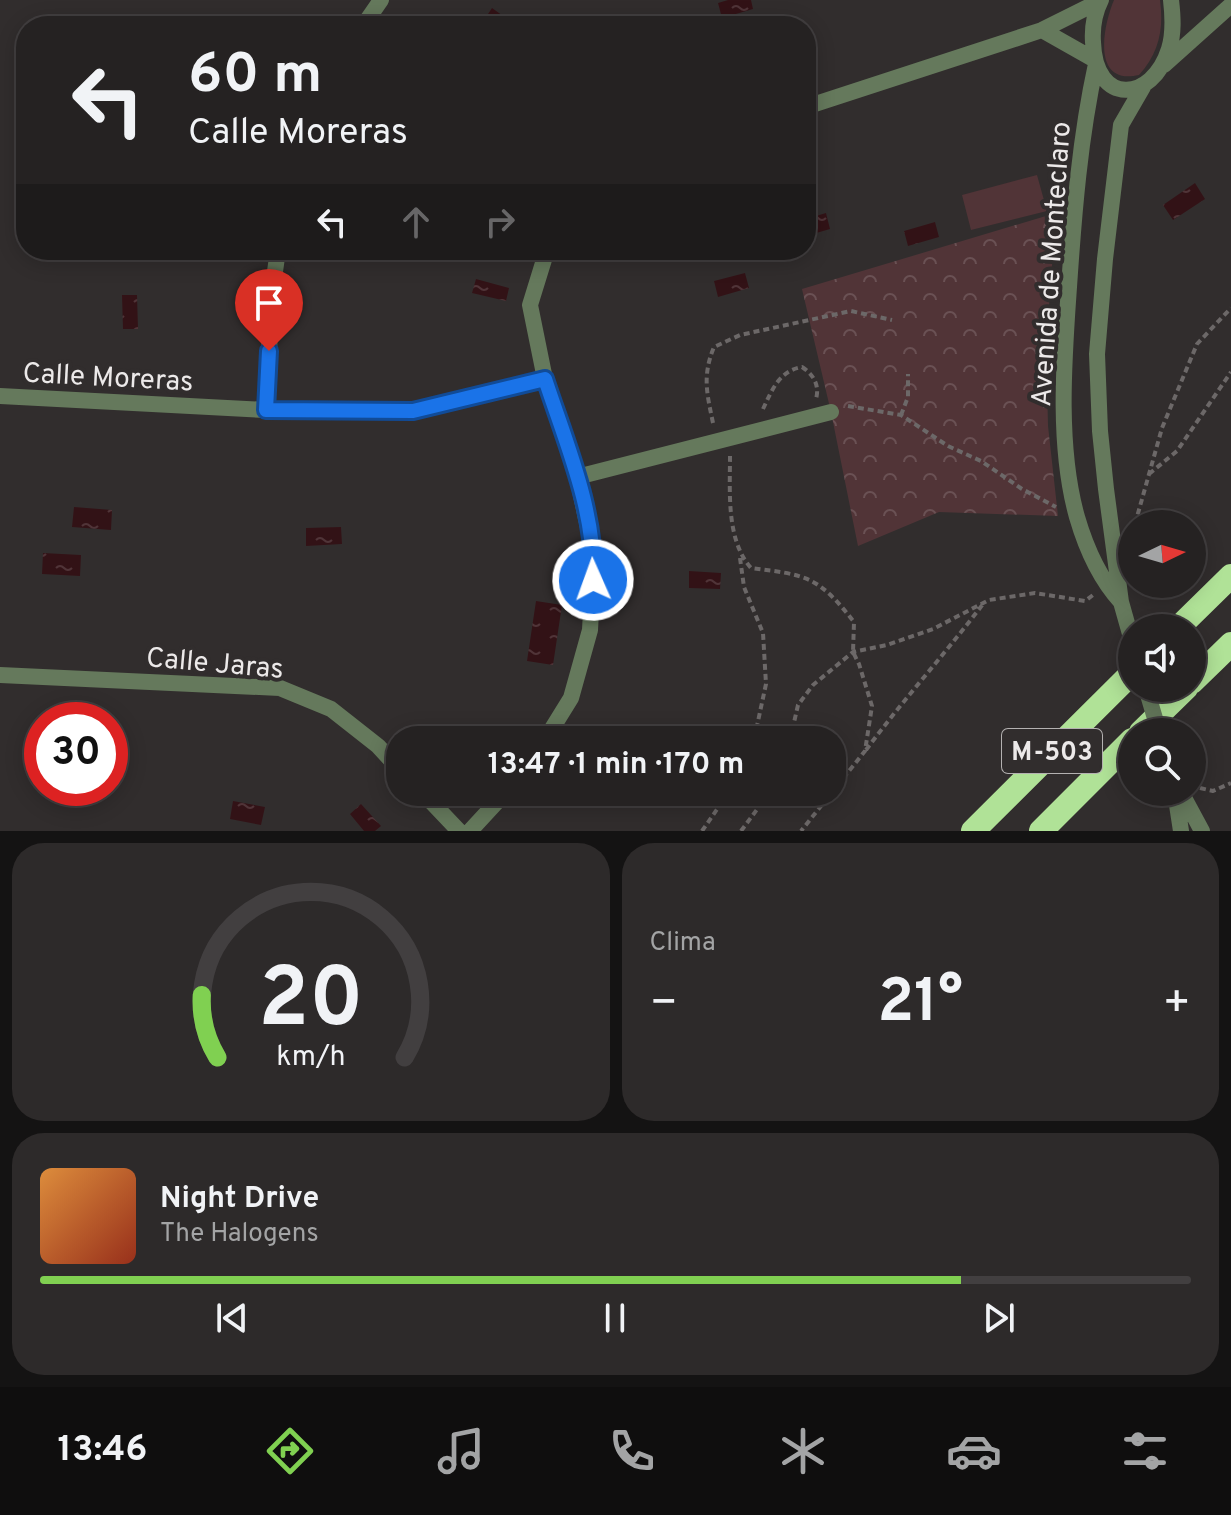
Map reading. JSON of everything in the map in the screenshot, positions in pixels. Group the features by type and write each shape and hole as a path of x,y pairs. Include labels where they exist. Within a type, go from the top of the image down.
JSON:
{"highway":[{"path":"1192,614 1231,576"},
{"path":"1206,668 1231,644"},
{"name":"M-503","path":"973,831 1118,687"},
{"name":"M-503","path":"1155,718 1172,702"},
{"name":"M-503","path":"1041,831 1118,754"}],"street":[{"path":"1160,68 1173,32 1171,0"},
{"path":"1215,0 1231,4"},
{"path":"816,104 1042,30 1101,1"},
{"name":"Avenida de Monteclaro","path":"1101,1 1093,28 1095,62 1084,120 1064,355 1066,440 1077,516 1088,550 1106,586 1121,602"},
{"name":"Avenida de Monteclaro","path":"1121,602 1100,431 1097,354 1121,125 1143,87 1160,68 1231,4"},
{"path":"1042,30 1095,62 1103,80 1115,88 1130,90 1143,87"},
{"path":"266,410 277,260"},
{"path":"544,260 530,305 545,379 577,477 594,555 590,630 571,698 554,726"},
{"name":"Calle Moreras","path":"0,396 266,410 413,411 545,379"},
{"path":"577,477 831,412"},
{"path":"1121,602 1124,614"},
{"name":"Calle Jaras","path":"0,675 280,688 331,709 386,755"},
{"path":"435,806 459,831"},
{"path":"470,831 493,806"},
{"path":"1177,806 1181,831"},
{"path":"1193,806 1202,831"}],"path":[{"path":"1138,510 1162,428 1197,344 1231,308"},
{"path":"757,726 766,684 763,633 744,587 735,540 727,439 706,388 706,365 714,347 740,335 851,311 892,320"},
{"path":"727,439 759,415 771,389 791,369 802,367 812,374 818,393 812,417"},
{"path":"1147,476 1177,451 1231,372"},
{"path":"901,415 908,397 908,374"},
{"path":"831,412 851,405 901,415 948,446 981,461 1042,502 1077,516"},
{"path":"740,556 751,568 799,574 832,593 854,622 853,652 872,706 865,751"},
{"path":"793,726 798,705 813,685 853,652 887,645 933,629 985,602 1035,593 1085,601 1106,586"},
{"path":"801,831 902,700 934,667 985,602"},
{"path":"1206,791 1231,783"},
{"path":"702,831 719,806"},
{"path":"741,831 760,806"}],"green space":[{"path":"1114,0 1160,0 1158,40 1151,58 1139,75 1124,76 1113,72 1107,63 1104,38"},
{"path":"1037,175 1047,211 971,230 962,195"},
{"path":"1056,213 1046,345 1048,426 1058,516 939,512 858,546 802,289"}],"water":[{"path":"751,0 753,9 721,16 718,3"},
{"path":"492,8 503,16 487,16"},
{"path":"1195,183 1205,199 1173,220 1163,205"},
{"path":"826,213 830,229 816,233 816,216"},
{"path":"935,222 939,237 908,246 904,231"},
{"path":"745,273 749,288 718,297 714,281"},
{"path":"476,279 509,288 506,301 472,293"},
{"path":"122,295 137,295 138,329 123,329"},
{"path":"74,507 112,510 111,530 72,527"},
{"path":"341,527 342,544 306,546 306,528"},
{"path":"43,553 81,555 80,576 42,574"},
{"path":"689,571 721,573 720,589 689,588"},
{"path":"536,601 562,605 553,665 527,661"},
{"path":"233,801 265,807 261,825 230,819"},
{"path":"361,804 381,826 375,831 364,831 350,814"}],"route":[{"path":"269,351 266,410 413,411 545,379 577,477 594,555 593,580"}]}
